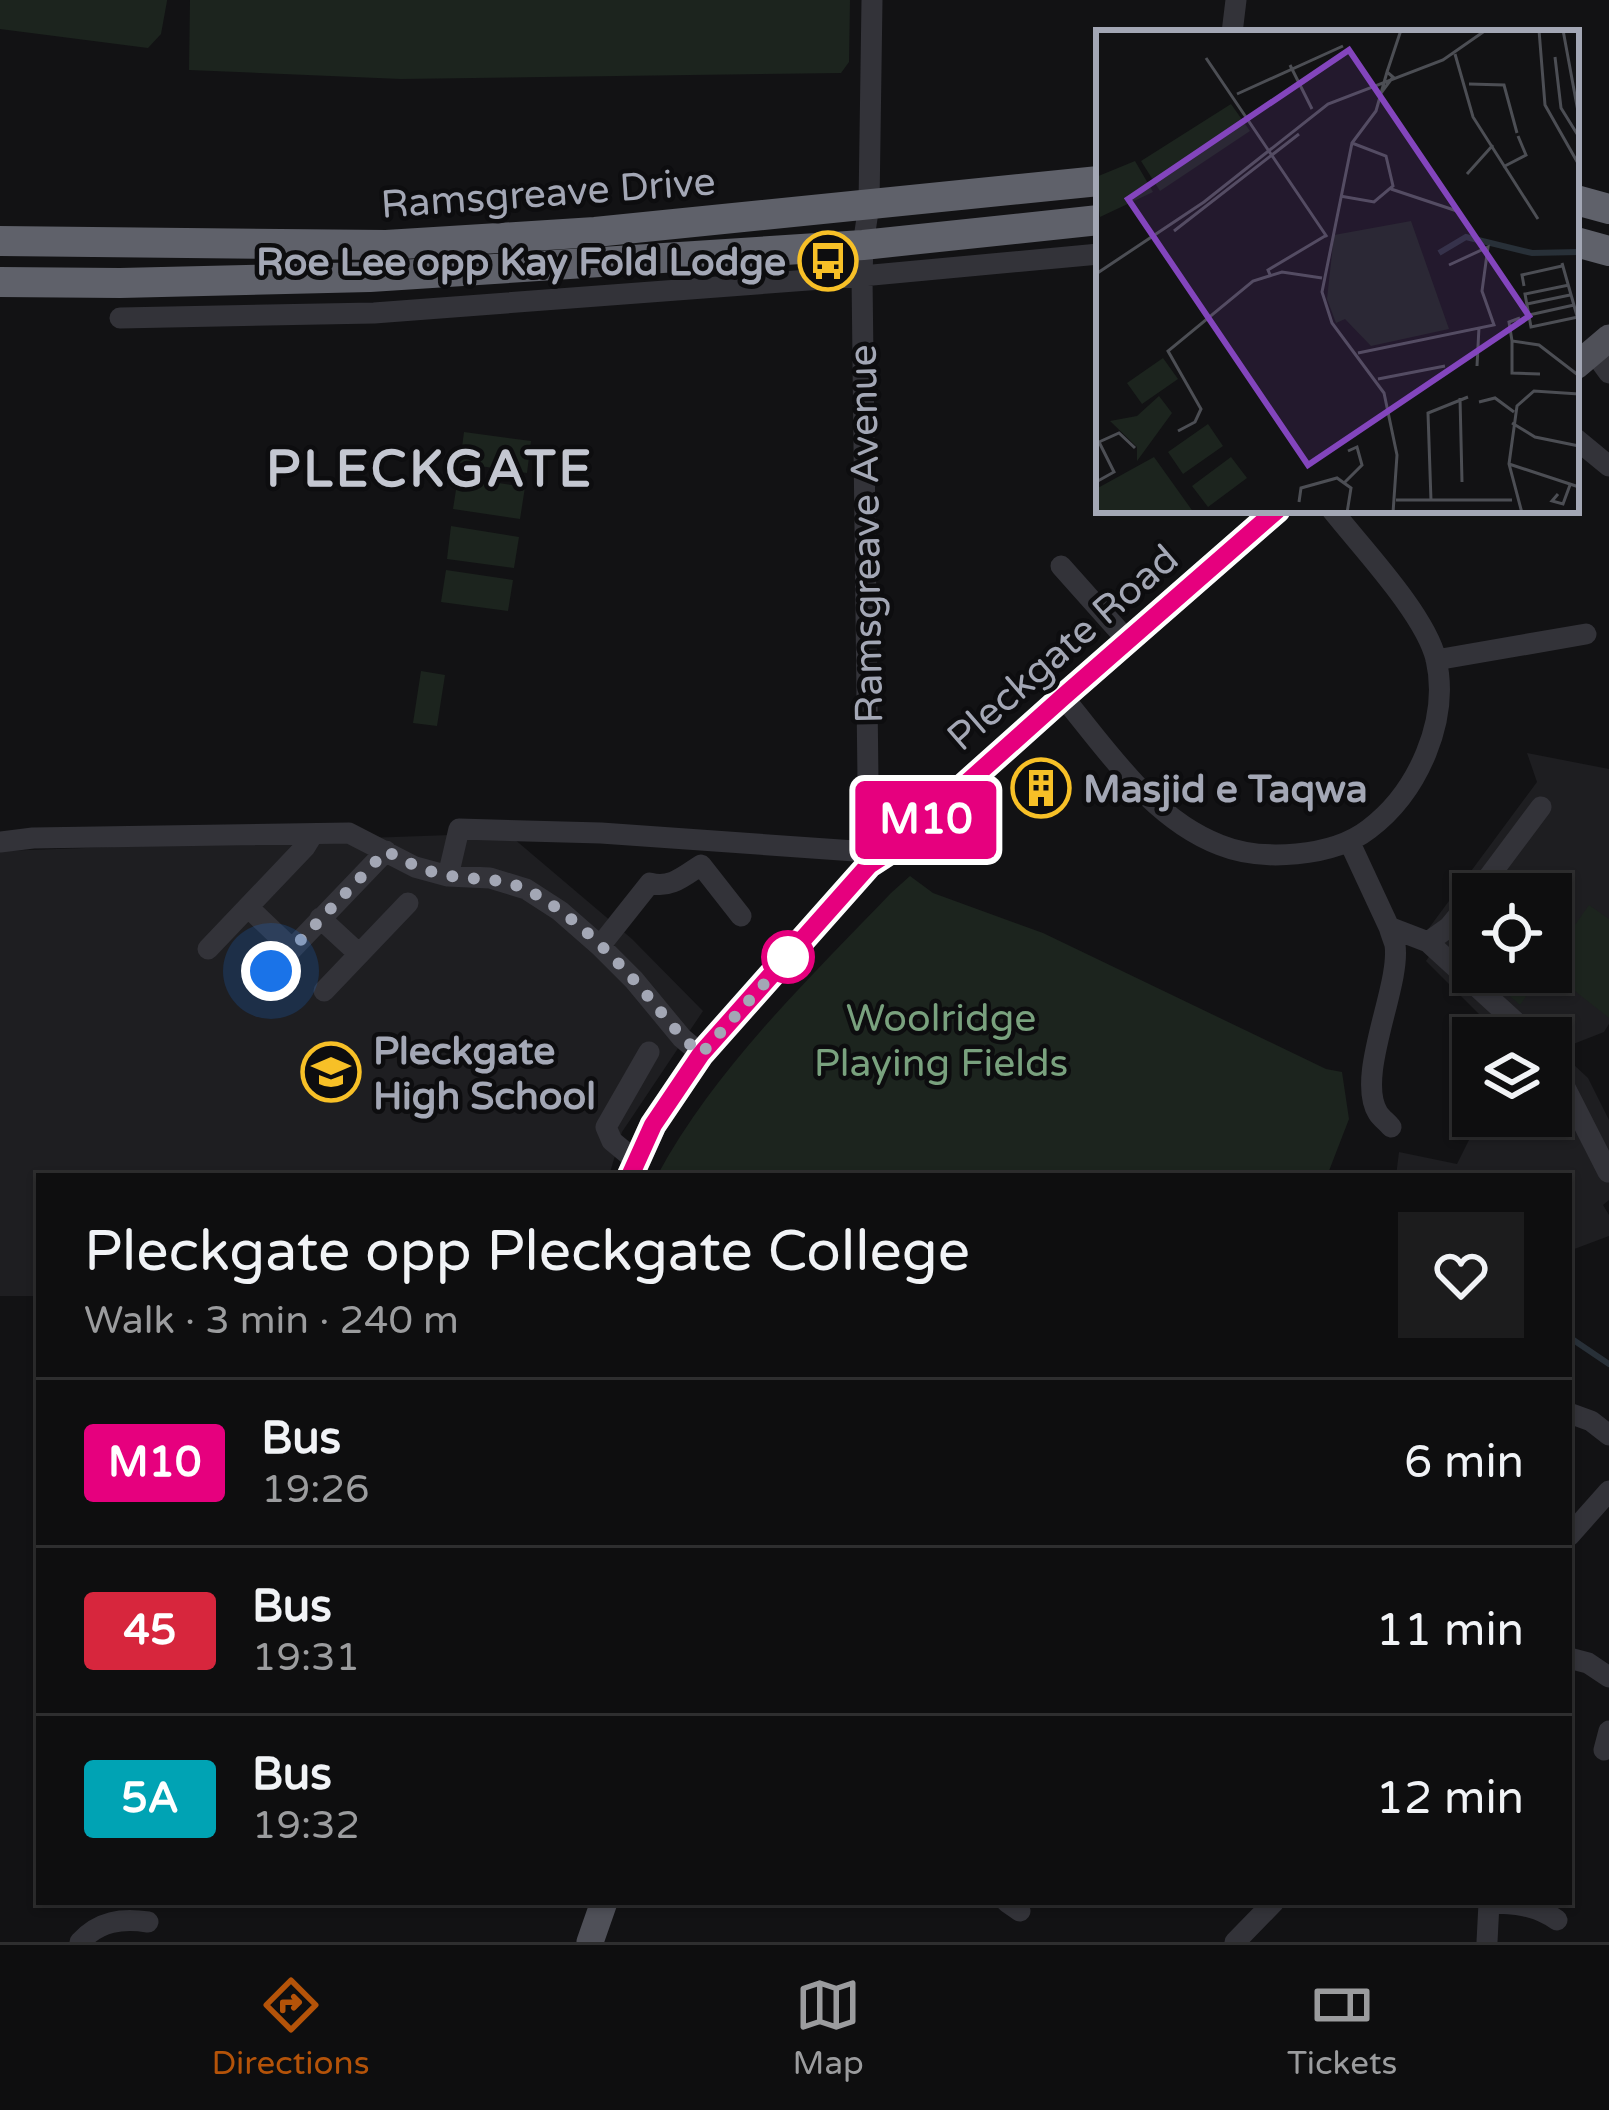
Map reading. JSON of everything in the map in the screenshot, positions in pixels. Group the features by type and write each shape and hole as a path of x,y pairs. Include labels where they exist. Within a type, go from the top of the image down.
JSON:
{"highway":[{"name":"Ramsgreave Drive","path":"0,241 123,234 354,245 595,232 1096,182"},
{"path":"1579,201 1609,209"},
{"name":"Ramsgreave Drive","path":"0,282 357,278 862,260 1096,221"}],"main road":[{"name":"Pleckgate Road","path":"632,1168 653,1125 701,1054 869,859 892,850 1274,513"},
{"path":"590,1942 603,1905"}],"street":[{"name":"Ramsgreave Avenue","path":"869,859 862,260 869,205 872,0"},
{"path":"1232,30 1236,0"},
{"path":"354,245 359,314"},
{"path":"120,318 359,314 862,260 1096,254"},
{"path":"1579,441 1609,466"},
{"path":"1063,697 1141,790 1193,833 1223,847 1256,854 1308,852 1369,830 1388,812 1420,766 1440,695 1436,660 1417,617 1334,513"},
{"path":"1060,566 1127,640"},
{"path":"1436,660 1586,634"},
{"path":"1491,873 1541,807"},
{"path":"448,876 459,829 601,833 869,859"},
{"path":"0,842 350,833 415,866 526,889 600,946 682,1039 701,1054"},
{"path":"208,950 313,834"},
{"path":"1348,841 1395,945 1373,1092 1377,1112 1391,1127"},
{"path":"271,971 386,851"},
{"path":"600,946 650,883 672,884 700,865 741,916"},
{"path":"324,991 408,903"},
{"path":"249,908 292,949"},
{"path":"320,918 359,954"},
{"path":"1428,942 1452,924"},
{"path":"1389,927 1428,942 1513,1017"},
{"path":"632,1168 606,1127 649,1052"},
{"path":"1572,1101 1608,1172"},
{"path":"1572,1414 1591,1421 1609,1436"},
{"path":"1572,1533 1609,1491"},
{"path":"1572,1659 1609,1677"},
{"path":"1235,1942 1271,1905"},
{"path":"1487,1942 1489,1905"},
{"path":"1522,1905 1557,1920"},
{"path":"80,1942 106,1924 126,1918 148,1922"}],"shaded area":[{"path":"1527,753 1609,769 1609,1024 1604,1032 1572,1045 1572,1017 1482,1017 1458,993 1572,993 1572,873 1470,873 1537,782"},
{"name":"Pleckgate High School","path":"507,833 632,939 703,1011 622,1132 610,1173 36,1173 36,1296 0,1296 0,851"},
{"path":"1452,897 1452,987 1426,961 1438,943 1426,932"},
{"path":"1572,1063 1588,1078 1609,1120 1609,1200 1603,1205 1609,1215 1609,1236 1572,1250 1572,1173 1396,1173 1399,1152 1457,1164 1470,1137 1572,1137"}],"green space":[{"path":"0,0 167,1 161,34 148,48 0,29"},
{"path":"190,0 850,0 849,62 841,73 401,79 189,70"},
{"path":"464,432 531,441 527,473 460,463"},
{"path":"458,477 525,487 520,519 453,509"},
{"path":"451,526 519,537 514,568 447,559"},
{"path":"446,570 513,580 508,611 441,602"},
{"path":"421,671 445,675 437,726 413,723"},
{"name":"Woolridge Playing Fields","path":"910,876 933,893 1043,933 1326,1069 1342,1072 1349,1119 1328,1173 659,1173 734,1062"},
{"path":"1589,905 1609,919 1609,1018 1572,989 1572,929"},
{"path":"1506,993 1528,993 1520,1005"}],"waterway":[{"path":"1572,1339 1609,1364"}],"bus line":[{"name":"M10","path":"631,1173 653,1125 701,1054 869,865 892,850 1274,513"}],"place":[{"name":"Roe Lee opp Kay Fold Lodge","path":"828,261"},
{"name":"Masjid e Taqwa","path":"1041,788"},
{"name":"Pleckgate High School","path":"331,1072"}],"district":[{"name":"PLECKGATE","path":"430,468"}],"route":[{"path":"271,971 386,851 448,876 490,878 526,889 600,946 682,1039 701,1054 792,953 788,957"}]}
